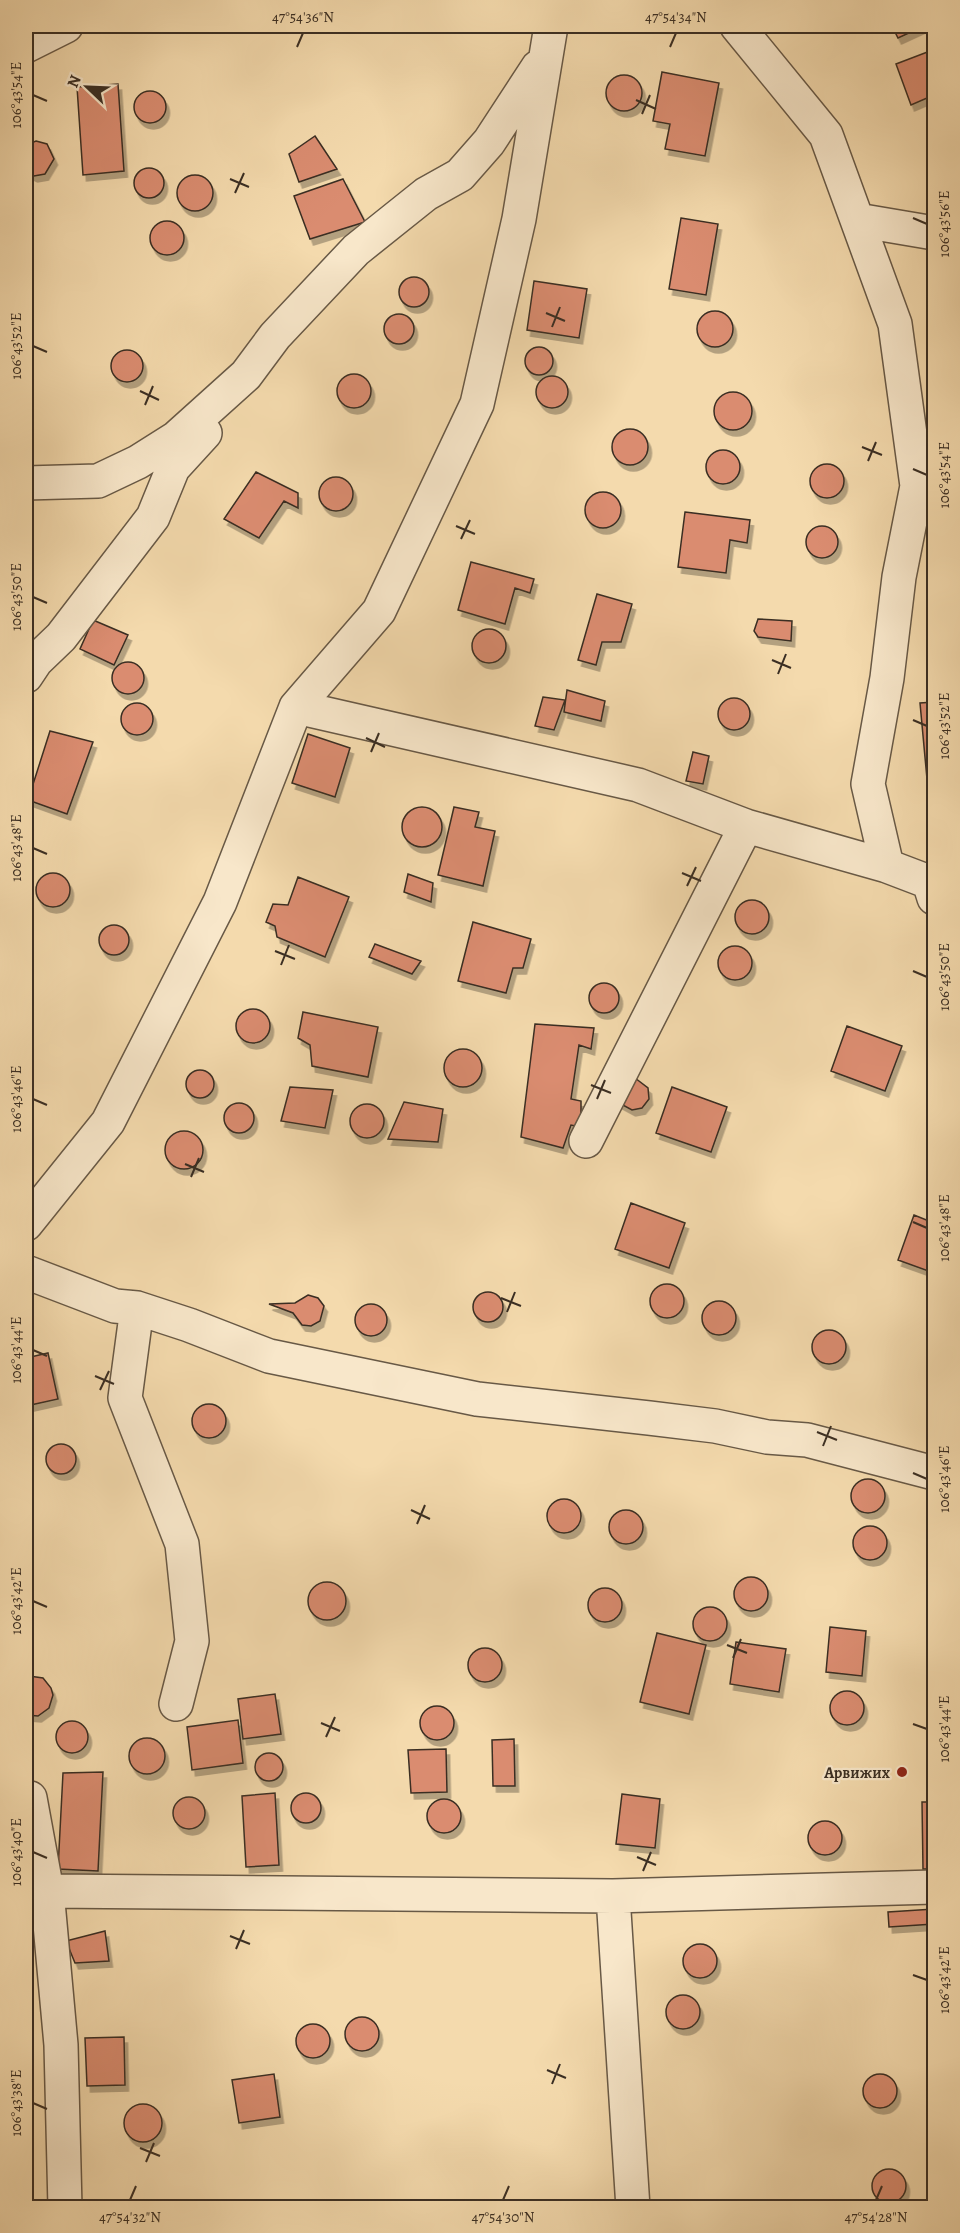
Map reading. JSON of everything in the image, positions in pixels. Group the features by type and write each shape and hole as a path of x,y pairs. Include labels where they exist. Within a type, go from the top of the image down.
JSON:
{"street":[{"path":"26,46 66,26"},
{"path":"737,26 826,135 895,324 917,486 898,577 886,678 868,784 886,866"},
{"path":"26,676 36,661 61,637 153,518 173,468 205,433 275,336 356,250 426,194 460,175 489,142 548,40"},
{"path":"26,1224 108,1122 220,902 296,707 379,611 477,404 519,219 548,40"},
{"path":"857,220 934,233"},
{"path":"26,483 98,481 138,462 176,438 246,375"},
{"path":"296,707 638,785 746,826 886,866 933,887"},
{"path":"586,1141 746,826"},
{"path":"26,1272 115,1306 137,1308 269,1356 400,1382 441,1393 576,1412 715,1426 767,1437 807,1440 934,1473"},
{"path":"137,1308 125,1398 182,1544 187,1587 192,1641 176,1704"},
{"path":"26,1798 30,1798 46,1891 61,2044 65,2208"},
{"path":"46,1891 613,1896 934,1887"},
{"path":"613,1896 633,2208"}],"building":[{"path":"892,26 924,26 898,38"},
{"path":"930,51 934,64 934,95 911,105 896,64"},
{"path":"662,72 719,83 705,156 665,149 670,124 653,121"},
{"path":"624,75 636,81 642,93 636,105 624,111 612,105 606,93 612,81"},
{"path":"118,84 124,171 83,175 77,87"},
{"path":"150,91 161,96 166,107 161,118 150,123 139,118 134,107 139,96"},
{"path":"315,136 337,169 299,182 289,154"},
{"path":"36,141 47,144 54,159 45,174 34,176 26,172 26,145"},
{"path":"149,168 155,169 163,177 163,189 155,197 149,198 143,197 135,189 134,183 135,177 143,169"},
{"path":"195,175 208,180 213,193 208,206 195,211 182,206 177,193 182,180"},
{"path":"343,179 365,222 310,239 294,196"},
{"path":"681,218 718,224 706,295 669,289"},
{"path":"167,221 179,226 184,238 179,250 167,255 155,250 150,238 155,226"},
{"path":"414,277 425,281 429,292 425,303 414,307 403,303 399,292 403,281"},
{"path":"534,281 587,289 579,338 527,330"},
{"path":"715,311 728,316 733,329 728,342 715,347 702,342 697,329 702,316"},
{"path":"399,314 410,318 414,329 410,340 399,344 388,340 384,329 388,318"},
{"path":"539,347 549,351 553,361 549,371 539,375 529,371 525,361 529,351"},
{"path":"127,350 139,354 143,366 139,378 127,382 115,378 111,366 115,354"},
{"path":"354,374 366,379 371,391 366,403 354,408 342,403 337,391 342,379"},
{"path":"552,376 563,381 568,392 563,403 552,408 541,403 536,392 541,381"},
{"path":"733,392 747,397 752,411 747,425 733,430 719,425 714,411 719,397"},
{"path":"630,429 643,434 648,447 643,460 630,465 617,460 612,447 617,434"},
{"path":"723,450 735,455 740,467 735,479 723,484 711,479 706,467 711,455"},
{"path":"827,464 839,469 844,481 839,493 827,498 815,493 810,481 815,469"},
{"path":"256,472 298,493 298,508 284,501 259,538 224,519"},
{"path":"336,477 348,482 353,494 348,506 336,511 324,506 319,494 324,482"},
{"path":"603,492 616,497 621,510 616,523 603,528 590,523 585,510 590,497"},
{"path":"685,512 750,520 747,543 730,540 726,573 678,567"},
{"path":"822,526 833,531 838,542 833,553 822,558 811,553 806,542 811,531"},
{"path":"471,562 534,579 530,593 515,588 505,624 458,610"},
{"path":"597,594 632,604 621,642 602,642 596,665 578,660"},
{"path":"758,619 792,621 791,641 758,637 754,631"},
{"path":"93,620 128,635 114,665 80,649"},
{"path":"489,629 501,634 506,646 501,658 489,663 477,658 472,646 477,634"},
{"path":"128,662 139,667 144,678 139,689 128,694 117,689 112,678 117,667"},
{"path":"567,690 605,701 601,721 564,712"},
{"path":"543,697 565,700 554,730 535,726"},
{"path":"734,698 745,703 750,714 745,725 734,730 723,725 718,714 723,703"},
{"path":"934,702 934,779 927,779 920,703"},
{"path":"137,703 148,708 153,719 148,730 137,735 126,730 121,719 126,708"},
{"path":"50,731 93,742 67,814 28,800"},
{"path":"308,734 350,748 335,797 292,783"},
{"path":"693,752 709,756 703,784 686,781"},
{"path":"422,807 430,808 436,813 441,819 441,835 436,841 430,846 422,847 414,846 408,841 403,835 402,827 403,819 408,813 414,808"},
{"path":"454,807 479,812 475,827 495,831 483,886 438,875"},
{"path":"53,873 65,878 70,890 65,902 53,907 41,902 36,890 41,878"},
{"path":"408,874 433,883 431,902 404,892"},
{"path":"298,877 349,897 325,957 277,937 275,926 266,922 273,904 288,905"},
{"path":"752,900 764,905 769,917 764,929 752,934 740,929 735,917 740,905"},
{"path":"473,922 531,939 523,968 513,968 506,993 458,981"},
{"path":"114,925 120,926 128,934 128,946 120,954 114,955 108,954 100,946 99,940 100,934 108,926"},
{"path":"375,944 421,961 412,974 369,957"},
{"path":"735,946 747,951 752,963 747,975 735,980 723,975 718,963 723,951"},
{"path":"604,983 615,987 619,998 615,1009 604,1013 593,1009 589,998 593,987"},
{"path":"253,1009 265,1014 270,1026 265,1038 253,1043 241,1038 236,1026 241,1014"},
{"path":"303,1012 378,1027 368,1077 312,1066 310,1045 298,1038"},
{"path":"535,1024 594,1028 591,1049 579,1045 571,1099 581,1101 581,1127 571,1125 563,1148 521,1137"},
{"path":"847,1026 902,1046 885,1091 831,1071"},
{"path":"463,1049 476,1055 482,1068 476,1081 463,1087 450,1081 444,1068 450,1055"},
{"path":"200,1070 210,1074 214,1084 210,1094 200,1098 190,1094 186,1084 190,1074"},
{"path":"635,1078 648,1088 649,1099 642,1108 632,1110 619,1103"},
{"path":"290,1087 333,1090 325,1128 281,1121"},
{"path":"672,1087 727,1107 711,1152 656,1133"},
{"path":"404,1102 443,1109 438,1142 388,1139"},
{"path":"239,1103 250,1107 254,1118 250,1129 239,1133 228,1129 224,1118 228,1107"},
{"path":"367,1104 379,1109 384,1121 379,1133 367,1138 355,1133 350,1121 355,1109"},
{"path":"184,1131 198,1136 203,1150 198,1164 184,1169 170,1164 165,1150 170,1136"},
{"path":"631,1203 685,1223 669,1268 615,1249"},
{"path":"914,1215 934,1223 934,1273 898,1260"},
{"path":"667,1284 679,1289 684,1301 679,1313 667,1318 655,1313 650,1301 655,1289"},
{"path":"488,1292 499,1296 503,1307 499,1318 488,1322 477,1318 473,1307 477,1296"},
{"path":"308,1295 318,1298 324,1306 320,1321 311,1326 302,1325 293,1313 269,1304 295,1303"},
{"path":"719,1301 731,1306 736,1318 731,1330 719,1335 707,1330 702,1318 707,1306"},
{"path":"371,1304 382,1309 387,1320 382,1331 371,1336 360,1331 355,1320 360,1309"},
{"path":"829,1330 841,1335 846,1347 841,1359 829,1364 817,1359 812,1347 817,1335"},
{"path":"48,1353 58,1399 26,1406 26,1358"},
{"path":"209,1404 221,1409 226,1421 221,1433 209,1438 197,1433 192,1421 197,1409"},
{"path":"61,1444 72,1448 76,1459 72,1470 61,1474 50,1470 46,1459 50,1448"},
{"path":"868,1479 880,1484 885,1496 880,1508 868,1513 856,1508 851,1496 856,1484"},
{"path":"564,1499 576,1504 581,1516 576,1528 564,1533 552,1528 547,1516 552,1504"},
{"path":"626,1510 638,1515 643,1527 638,1539 626,1544 614,1539 609,1527 614,1515"},
{"path":"870,1526 882,1531 887,1543 882,1555 870,1560 858,1555 853,1543 858,1531"},
{"path":"751,1577 763,1582 768,1594 763,1606 751,1611 739,1606 734,1594 739,1582"},
{"path":"327,1582 340,1588 346,1601 340,1614 327,1620 314,1614 308,1601 314,1588"},
{"path":"605,1588 617,1593 622,1605 617,1617 605,1622 593,1617 588,1605 593,1593"},
{"path":"710,1607 722,1612 727,1624 722,1636 710,1641 698,1636 693,1624 698,1612"},
{"path":"830,1627 866,1631 862,1676 826,1672"},
{"path":"657,1633 706,1645 689,1714 640,1702"},
{"path":"736,1642 786,1649 779,1692 730,1684"},
{"path":"485,1648 497,1653 502,1665 497,1677 485,1682 473,1677 468,1665 473,1653"},
{"path":"29,1676 43,1678 51,1688 53,1695 49,1708 38,1716 26,1715 26,1678"},
{"path":"847,1691 859,1696 864,1708 859,1720 847,1725 835,1720 830,1708 835,1696"},
{"path":"275,1694 281,1734 243,1739 238,1699"},
{"path":"437,1706 449,1711 454,1723 449,1735 437,1740 425,1735 420,1723 425,1711"},
{"path":"238,1720 243,1763 192,1770 187,1727"},
{"path":"72,1721 84,1725 88,1737 84,1749 72,1753 60,1749 56,1737 60,1725"},
{"path":"147,1738 159,1744 165,1756 159,1768 147,1774 135,1768 129,1756 135,1744"},
{"path":"514,1739 515,1786 493,1786 492,1740"},
{"path":"446,1749 447,1792 411,1793 408,1750"},
{"path":"269,1753 279,1757 283,1767 279,1777 269,1781 259,1777 255,1767 259,1757"},
{"path":"103,1772 98,1871 58,1869 63,1773"},
{"path":"275,1793 279,1865 246,1867 242,1796"},
{"path":"306,1793 317,1797 321,1808 317,1819 306,1823 295,1819 291,1808 295,1797"},
{"path":"622,1794 660,1799 655,1848 616,1844"},
{"path":"189,1797 200,1802 205,1813 200,1824 189,1829 178,1824 173,1813 178,1802"},
{"path":"444,1799 456,1804 461,1816 456,1828 444,1833 432,1828 427,1816 432,1804"},
{"path":"922,1802 934,1802 934,1869 923,1869"},
{"path":"825,1821 837,1826 842,1838 837,1850 825,1855 813,1850 808,1838 813,1826"},
{"path":"934,1909 934,1924 889,1927 888,1912"},
{"path":"105,1931 109,1961 75,1963 66,1941"},
{"path":"700,1944 712,1949 717,1961 712,1973 700,1978 688,1973 683,1961 688,1949"},
{"path":"683,1995 695,2000 700,2012 695,2024 683,2029 671,2024 666,2012 671,2000"},
{"path":"362,2017 374,2022 379,2034 374,2046 362,2051 350,2046 345,2034 350,2022"},
{"path":"313,2024 325,2029 330,2041 325,2053 313,2058 301,2053 296,2041 301,2029"},
{"path":"124,2037 125,2085 87,2086 85,2038"},
{"path":"274,2074 280,2117 239,2123 232,2080"},
{"path":"880,2074 892,2079 897,2091 892,2103 880,2108 868,2103 863,2091 868,2079"},
{"path":"143,2104 157,2109 162,2123 157,2137 143,2142 129,2137 124,2123 129,2109"},
{"path":"889,2169 901,2174 906,2186 901,2198 889,2203 877,2198 872,2186 877,2174"}],"place":[{"name":"Арвижих","path":"902,1772"}]}
